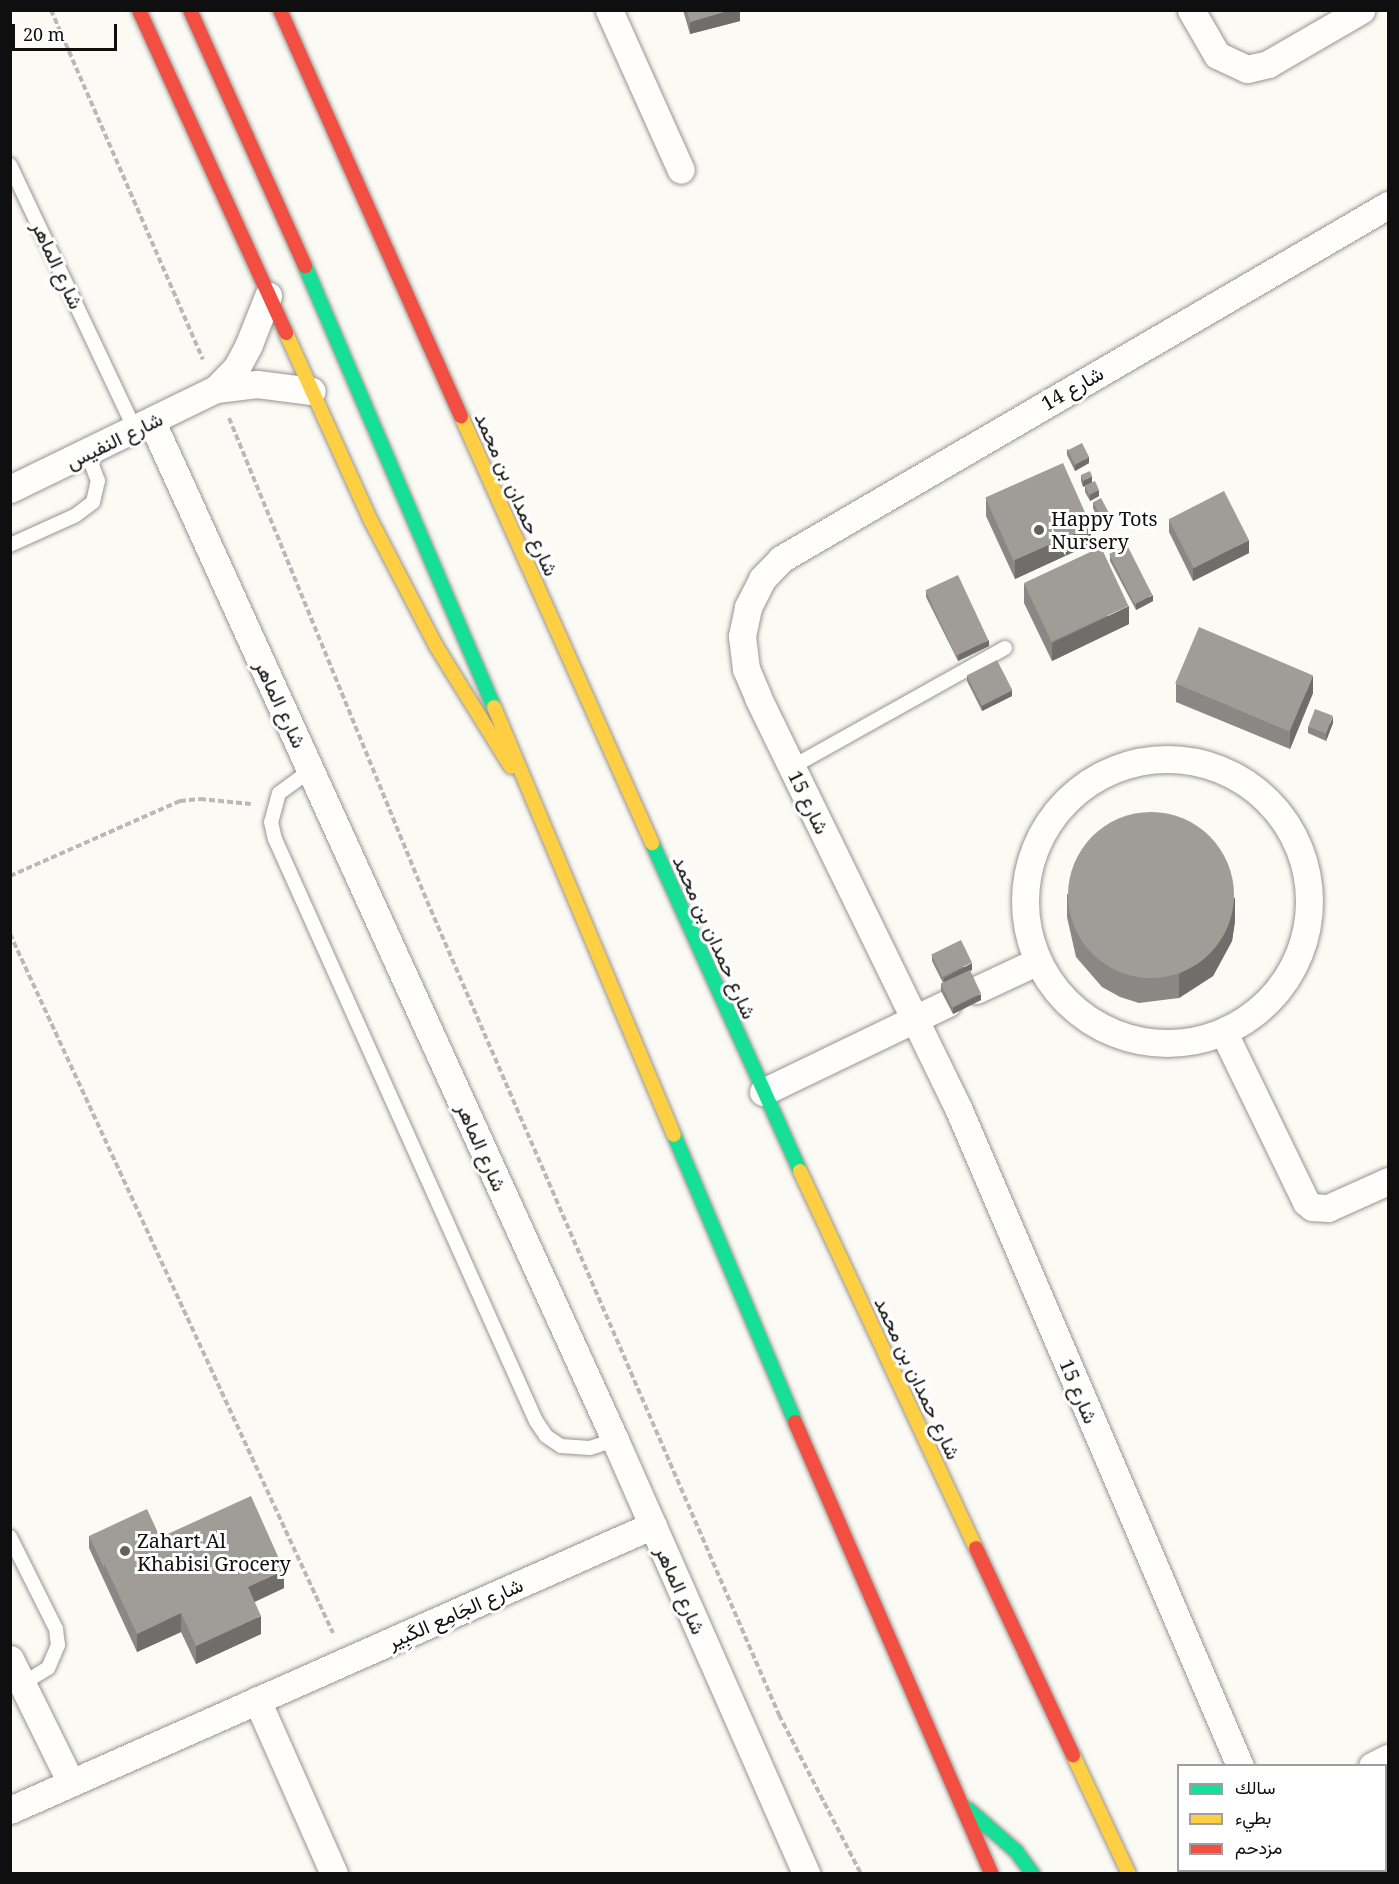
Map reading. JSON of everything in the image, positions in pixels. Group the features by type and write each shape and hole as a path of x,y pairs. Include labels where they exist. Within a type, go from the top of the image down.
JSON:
{"main road":[{"path":"139,10 371,521 436,646 539,810"},
{"path":"190,10 358,383 832,1510 992,1874"},
{"name":"شارع حمدان بن محمد","path":"279,10 763,1092 1129,1874"},
{"path":"962,1804 1016,1851 1034,1874"}],"street":[{"path":"609,10 681,170"},
{"path":"1191,10 1217,55 1236,67 1247,69 1268,64 1360,10"},
{"name":"شارع 14","path":"762,579 781,559 805,543 1389,205"},
{"name":"شارع النفيس","path":"10,489 144,426 216,389 237,367 268,296"},
{"name":"شارع النفيس","path":"216,389 257,384 312,392"},
{"name":"شارع الماهر","path":"144,426 311,770 615,1440 806,1874"},
{"name":"شارع 15","path":"762,579 748,607 742,636 746,669 915,1018 998,1200 1239,1764"},
{"path":"1191,760 1218,768 1243,780 1284,819 1307,870 1310,899 1300,953 1287,979 1270,1001 1224,1033 1171,1044 1117,1035 1070,1005 1038,961 1025,906 1026,878 1042,834 1063,803 1108,771 1135,762 1191,760"},
{"path":"976,990 1038,961"},
{"path":"763,1092 948,1003"},
{"path":"1224,1033 1306,1202 1320,1209 1328,1208 1389,1182"},
{"name":"شارع الجَامِع الكَبِير","path":"10,1810 652,1525"},
{"path":"10,1659 71,1783"},
{"path":"257,1700 334,1874"}],"lane":[{"name":"شارع الماهر","path":"10,165 144,426"},
{"path":"10,546 76,516 93,502 98,481 87,453"},
{"path":"792,767 1005,648"},
{"path":"311,770 289,782 273,807 275,839 536,1421 546,1436 568,1448 590,1448 615,1440"},
{"path":"10,1538 56,1629 58,1645 48,1668 22,1684"}],"path":[{"path":"51,10 216,389 422,891 779,1715 861,1874"},
{"path":"10,876 180,801 210,799 273,807"},
{"path":"10,934 346,1661"}],"building":[{"path":"687,10 731,10 690,22"},
{"path":"1082,443 1089,457 1075,465 1068,450"},
{"name":"Happy Tots Nursery","path":"1063,463 1091,526 1013,561 985,498"},
{"path":"1090,471 1092,476 1083,481 1081,475"},
{"path":"1095,481 1099,490 1089,495 1085,485"},
{"path":"1224,491 1249,540 1194,568 1169,519"},
{"path":"1101,498 1110,515 1102,519 1093,502"},
{"path":"1127,545 1152,595 1135,604 1109,554"},
{"path":"1101,547 1128,606 1051,642 1024,583"},
{"path":"958,575 988,640 956,655 925,590"},
{"path":"1199,627 1313,675 1289,732 1175,683"},
{"path":"997,660 1012,690 982,706 967,675"},
{"path":"1315,709 1333,716 1326,734 1308,727"},
{"path":"1151,812 1183,818 1210,836 1228,863 1234,895 1228,927 1210,954 1183,972 1151,978 1119,972 1092,954 1074,927 1068,895 1074,863 1092,836 1119,818"},
{"path":"961,940 972,962 942,977 931,954"},
{"path":"970,970 981,994 952,1007 941,984"},
{"path":"251,1496 284,1570 248,1587 261,1616 196,1646 181,1613 137,1634 104,1563"},
{"path":"147,1509 160,1537 104,1563 104,1568 89,1536"}],"traffic: fast":[{"path":"305,266 494,707"},
{"path":"652,843 800,1171"},
{"path":"674,1135 795,1422"},
{"path":"968,1809 1016,1851 1033,1874"}],"traffic: slow":[{"path":"286,333 371,521 436,646 511,767"},
{"path":"461,416 652,843"},
{"path":"494,707 674,1135"},
{"path":"800,1171 976,1548"},
{"path":"1073,1755 1129,1874"}],"traffic: jam":[{"path":"139,10 286,333"},
{"path":"190,10 305,266"},
{"path":"280,10 461,416"},
{"path":"795,1422 992,1874"},
{"path":"976,1548 1073,1755"}],"place":[{"name":"Happy Tots Nursery","path":"1039,530"},
{"name":"Zahart Al Khabisi Grocery","path":"125,1551"}]}
